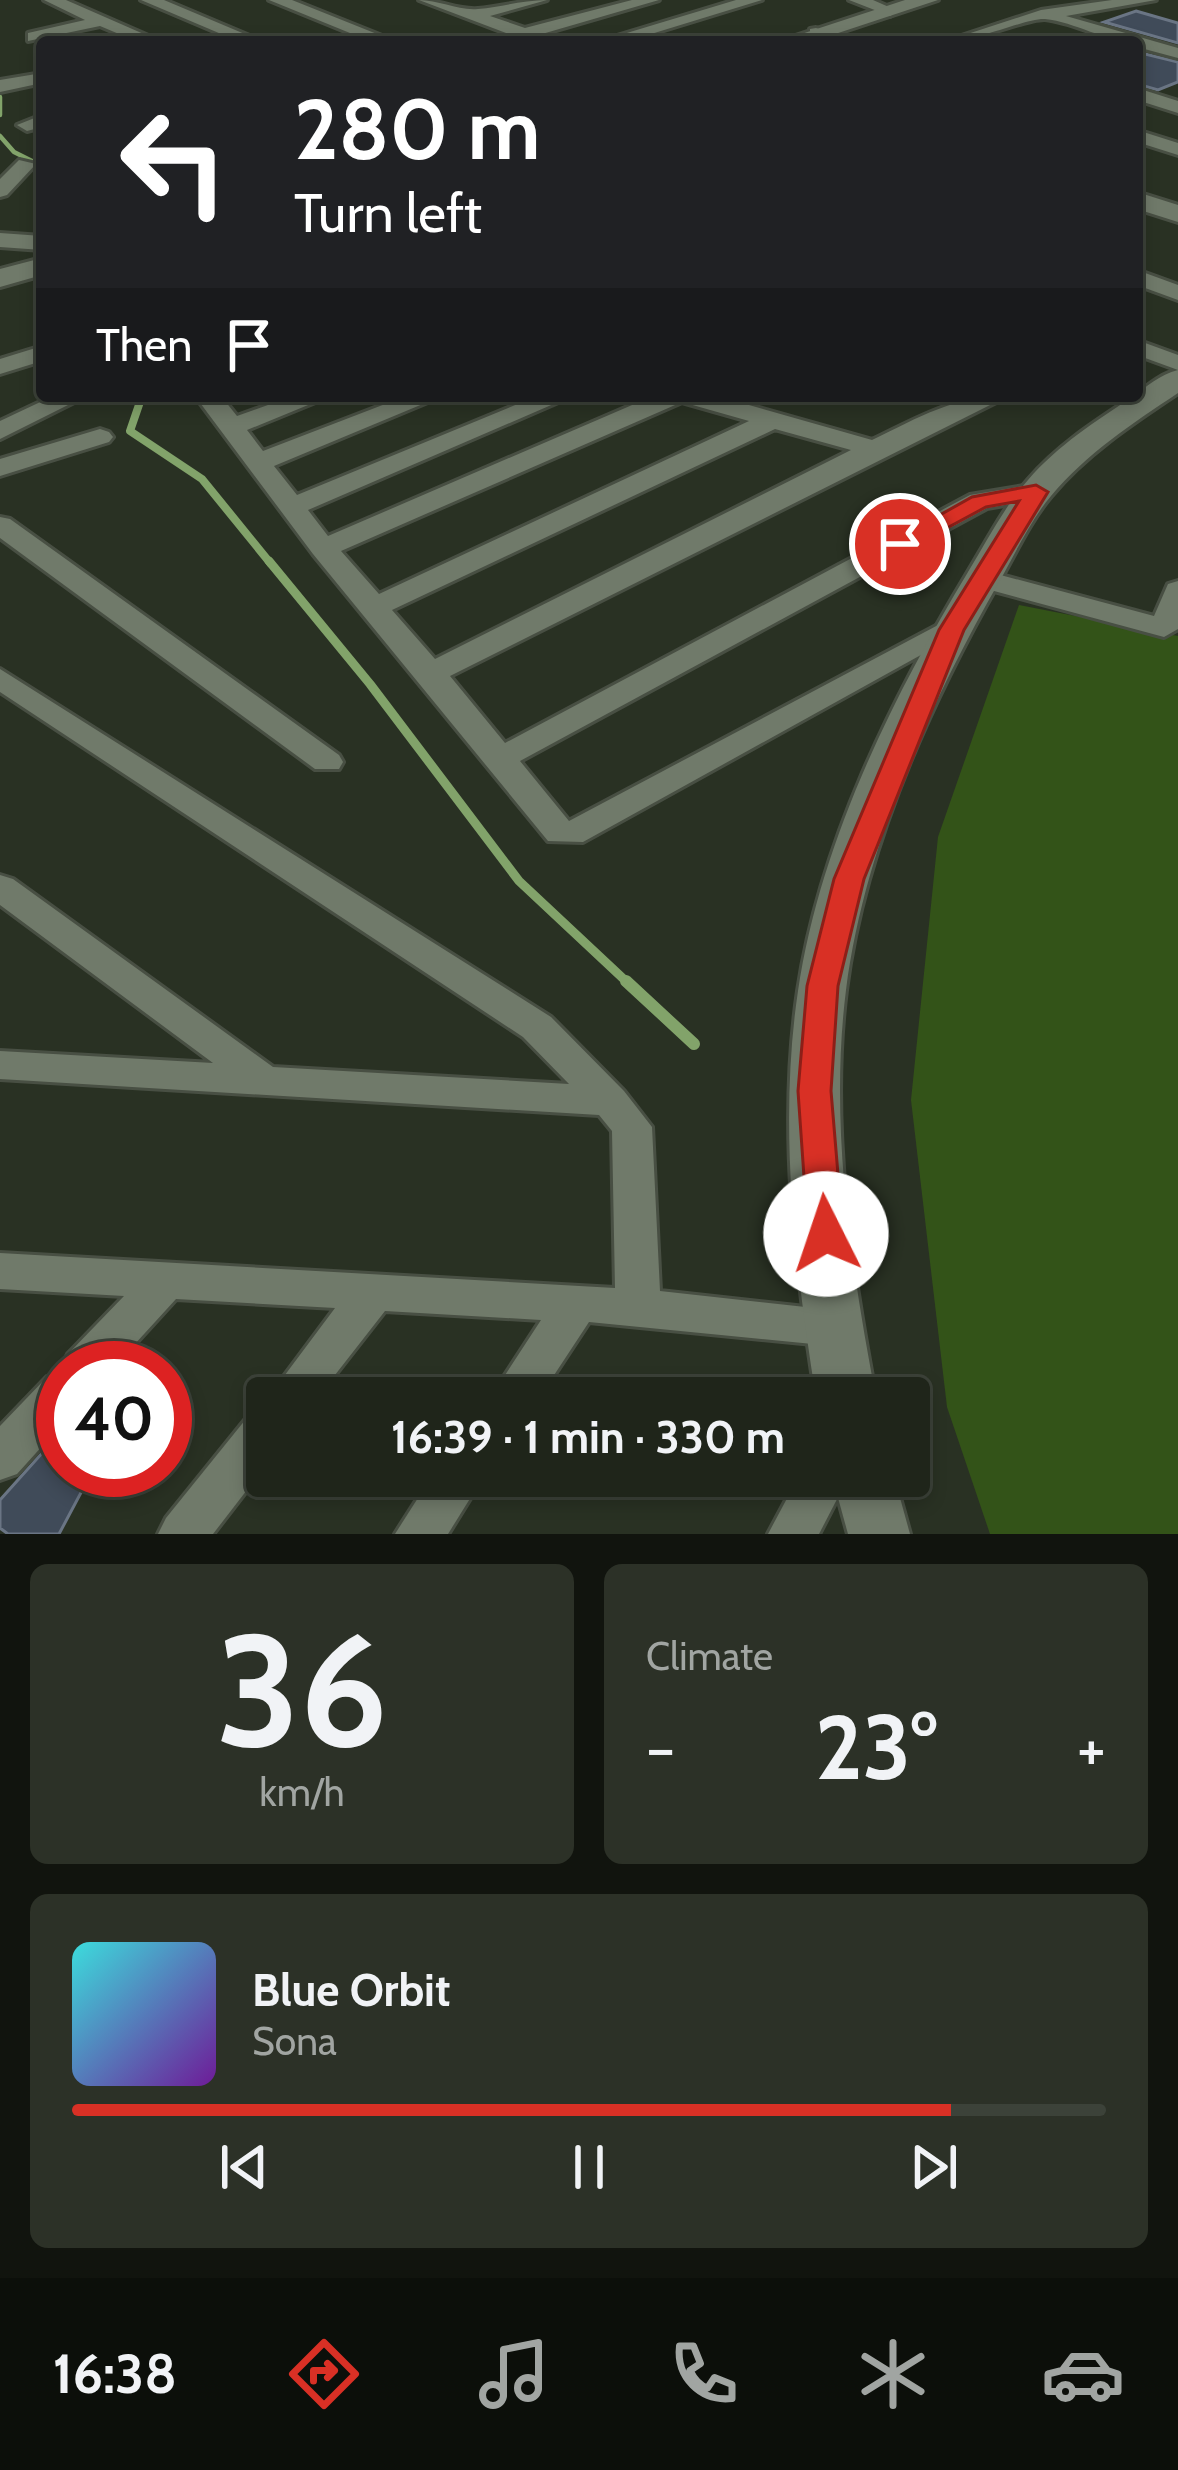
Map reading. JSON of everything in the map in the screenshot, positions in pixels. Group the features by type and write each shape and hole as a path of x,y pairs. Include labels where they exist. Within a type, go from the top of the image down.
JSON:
{"street":[{"path":"36,38 23,26 51,0 139,36"},
{"path":"149,0 251,36"},
{"path":"277,0 372,36"},
{"path":"427,0 530,36"},
{"path":"471,16 539,0"},
{"path":"524,34 650,0"},
{"path":"627,36 754,0"},
{"path":"857,0 890,11"},
{"path":"807,36 927,0"},
{"path":"974,36 1040,15 1150,2"},
{"path":"1093,7 1136,19"},
{"path":"1040,15 1116,36"},
{"path":"287,29 326,19"},
{"path":"51,36 104,20"},
{"path":"168,36 212,24"},
{"path":"1010,24 1049,36"},
{"path":"816,33 825,36"},
{"path":"1143,43 1178,53"},
{"path":"1143,65 1178,75"},
{"path":"0,86 36,79"},
{"path":"1143,96 1178,107"},
{"path":"1143,138 1178,149"},
{"path":"0,191 26,164"},
{"path":"1143,202 1178,214"},
{"path":"0,240 36,243"},
{"path":"0,278 36,268"},
{"path":"1143,279 1178,292"},
{"path":"1143,352 1170,375 1143,398"},
{"path":"0,367 36,355"},
{"path":"0,431 60,402"},
{"path":"212,402 322,548 560,833 581,832 951,630"},
{"path":"229,428 300,402"},
{"path":"256,463 414,402"},
{"path":"291,507 545,402"},
{"path":"322,548 660,402"},
{"path":"711,402 874,448"},
{"path":"431,673 874,448 945,402"},
{"path":"842,1377 833,1328 814,1091 823,986 849,879 951,630 1036,492 1138,402"},
{"path":"375,607 775,419"},
{"path":"0,468 100,437"},
{"path":"499,759 980,501 1036,492"},
{"path":"0,525 326,762"},
{"path":"982,579 1164,628 1178,590"},
{"path":"0,678 537,1028 632,1127 638,1307"},
{"path":"0,887 266,1081"},
{"path":"0,1065 610,1100"},
{"path":"0,1271 578,1302 833,1328"},
{"path":"109,1341 167,1279"},
{"path":"307,1377 376,1289"},
{"path":"527,1377 578,1302"},
{"path":"0,1459 36,1420"},
{"path":"184,1534 246,1455"},
{"path":"420,1534 446,1497"},
{"path":"793,1534 813,1497"},
{"path":"868,1497 878,1534"}],"green space":[{"path":"1019,605 1178,636 1178,1534 990,1534 947,1407 911,1100 938,837"}],"building":[{"path":"1136,11 1178,23 1178,43 1104,22"},
{"path":"1143,53 1178,62 1178,82 1158,90 1143,86"},
{"path":"36,1460 36,1497 79,1497 59,1534 8,1534 0,1528 0,1500"}],"waterway":[{"path":"0,97 0,115"},
{"path":"0,136 14,152 36,163"},
{"path":"140,402 130,431 202,479 271,564"},
{"path":"269,561 370,684 519,881 629,984"},
{"path":"626,981 694,1044"}],"route":[{"path":"826,1234 814,1091 823,986 849,879 951,630 1036,492 980,501 900,544"}]}
